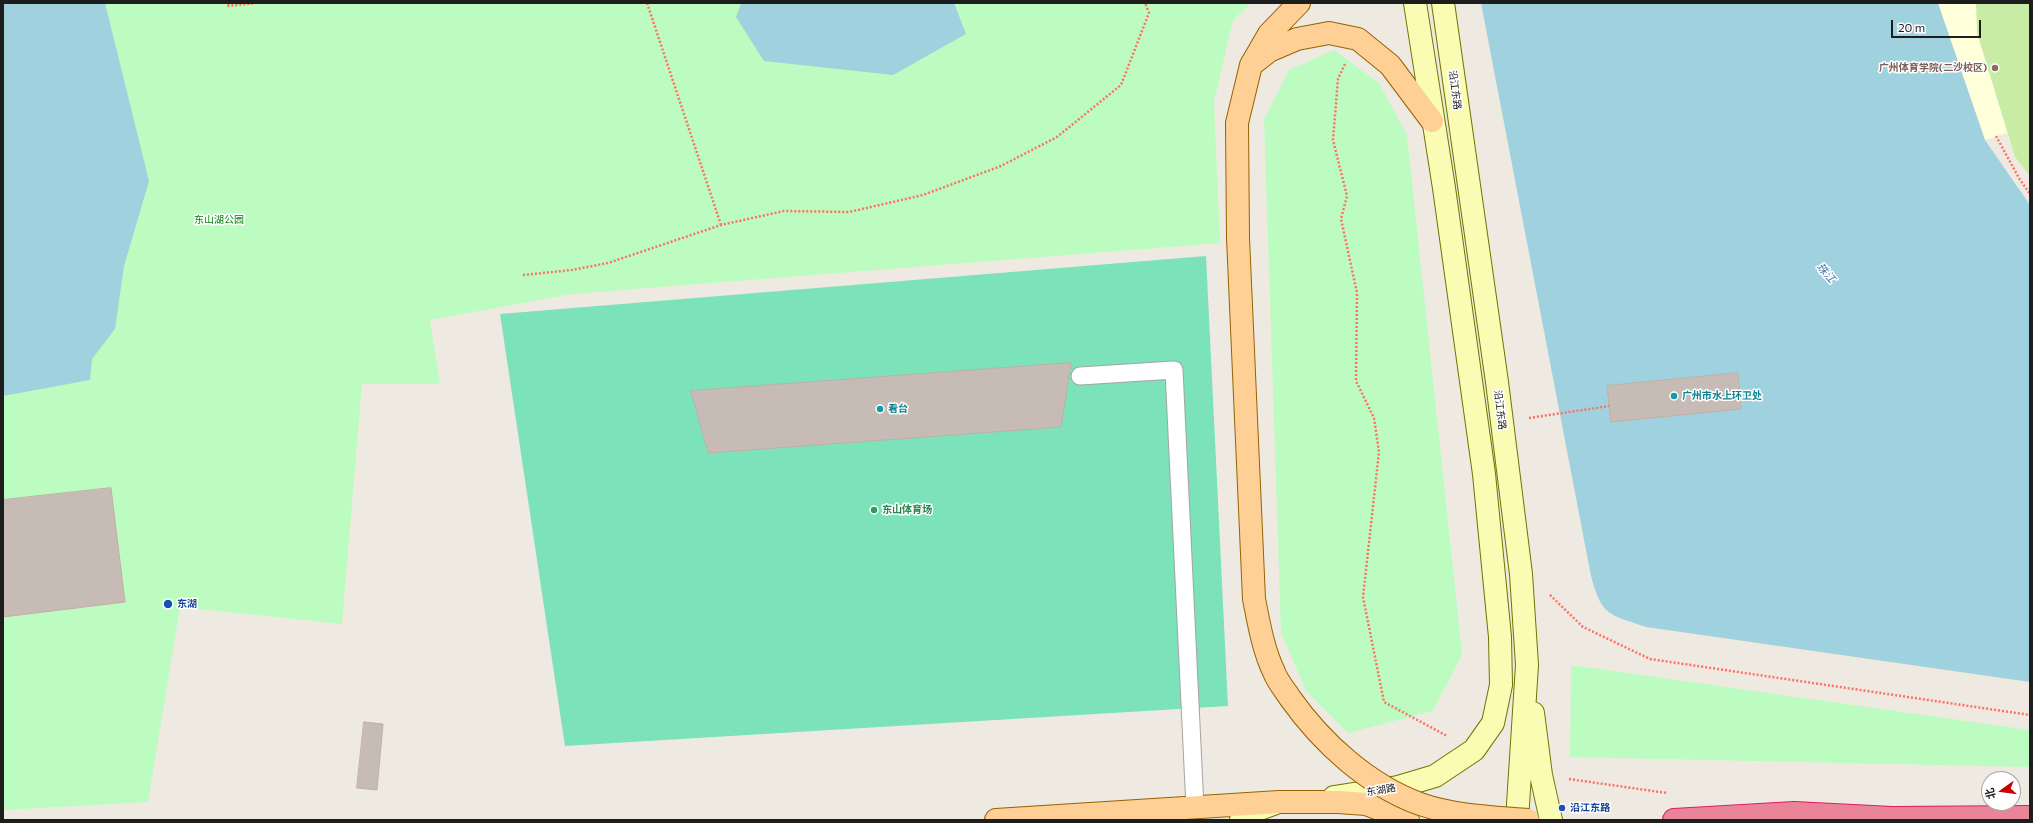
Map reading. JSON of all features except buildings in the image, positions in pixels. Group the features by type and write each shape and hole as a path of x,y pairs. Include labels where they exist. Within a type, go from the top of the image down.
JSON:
{"highway":[{"path":"1674,820 1794,813 1892,818 2030,817"}],"main road":[{"path":"1300,3 1269,34 1251,65 1237,123 1238,238 1254,599 1260,630 1274,674 1300,712 1316,730 1354,765 1380,784 1421,804 1443,810 1468,815 1528,820"},
{"path":"1415,3 1432,121 1444,188 1484,474 1500,637 1501,685 1493,723 1474,750"},
{"name":"沿江东路","path":"1443,3 1502,422 1521,574 1527,666 1517,820"},
{"path":"1251,65 1269,51 1297,39 1329,33 1358,38 1390,65 1432,121"},
{"path":"1527,666 1542,775 1551,820"},
{"name":"东湖路","path":"1242,820 1257,810 1279,802 1342,796 1398,787 1436,776 1474,750"},
{"path":"996,820 1151,815 1195,808 1279,802 1338,802 1366,804 1408,820"}],"lane":[{"path":"1080,376 1174,370 1195,808"}],"path":[{"path":"223,3 256,3"},
{"path":"647,3 721,225"},
{"path":"523,274 572,270 608,263 721,225 784,211 849,212 923,195 1000,166 1057,137 1121,85 1149,13 1145,3"},
{"path":"1358,38 1338,79 1333,140 1347,196 1341,218 1357,293 1356,381 1374,418 1379,452 1363,597 1384,702 1474,750"},
{"path":"1996,136 2018,178 2030,194"},
{"path":"1502,422 1609,406"},
{"path":"1548,593 1583,627 1650,659 2030,715"},
{"path":"1542,775 1671,794"}],"shaded area":[{"name":"广州体育学院(二沙校区)","path":"1937,3 2030,3 2030,176 2015,157 2007,133 1985,140"}],"green space":[{"name":"东山湖公园","path":"3,3 1251,3 1233,20 1214,102 1220,243 572,294 430,320 440,384 362,384 342,624 180,607 148,802 3,810"},
{"name":"广州体育学院(二沙校区)","path":"1976,3 2030,3 2030,176 2015,157 1977,33"},
{"path":"1334,50 1379,83 1407,135 1462,654 1433,711 1348,733 1306,691 1281,633 1264,119 1289,70"},
{"name":"东山体育场","path":"1206,256 1228,706 565,746 500,314"},
{"path":"1571,665 2030,730 2030,767 1570,757"}],"water":[{"path":"3,3 105,3 149,181 124,266 115,329 92,359 90,380 3,396"},
{"path":"741,3 954,3 966,34 893,75 764,61 736,17"},
{"name":"珠江","path":"1481,3 1938,3 1985,140 2030,205 2030,682 1646,627 1615,616 1603,607 1591,576"}],"place":[{"name":"广州体育学院(二沙校区)","path":"1995,68"},
{"name":"广州市水上环卫处","path":"1674,396"},
{"name":"看台","path":"880,409"},
{"name":"东山体育场","path":"874,510"},
{"name":"东湖","path":"168,604"},
{"name":"沿江东路","path":"1562,808"}]}
